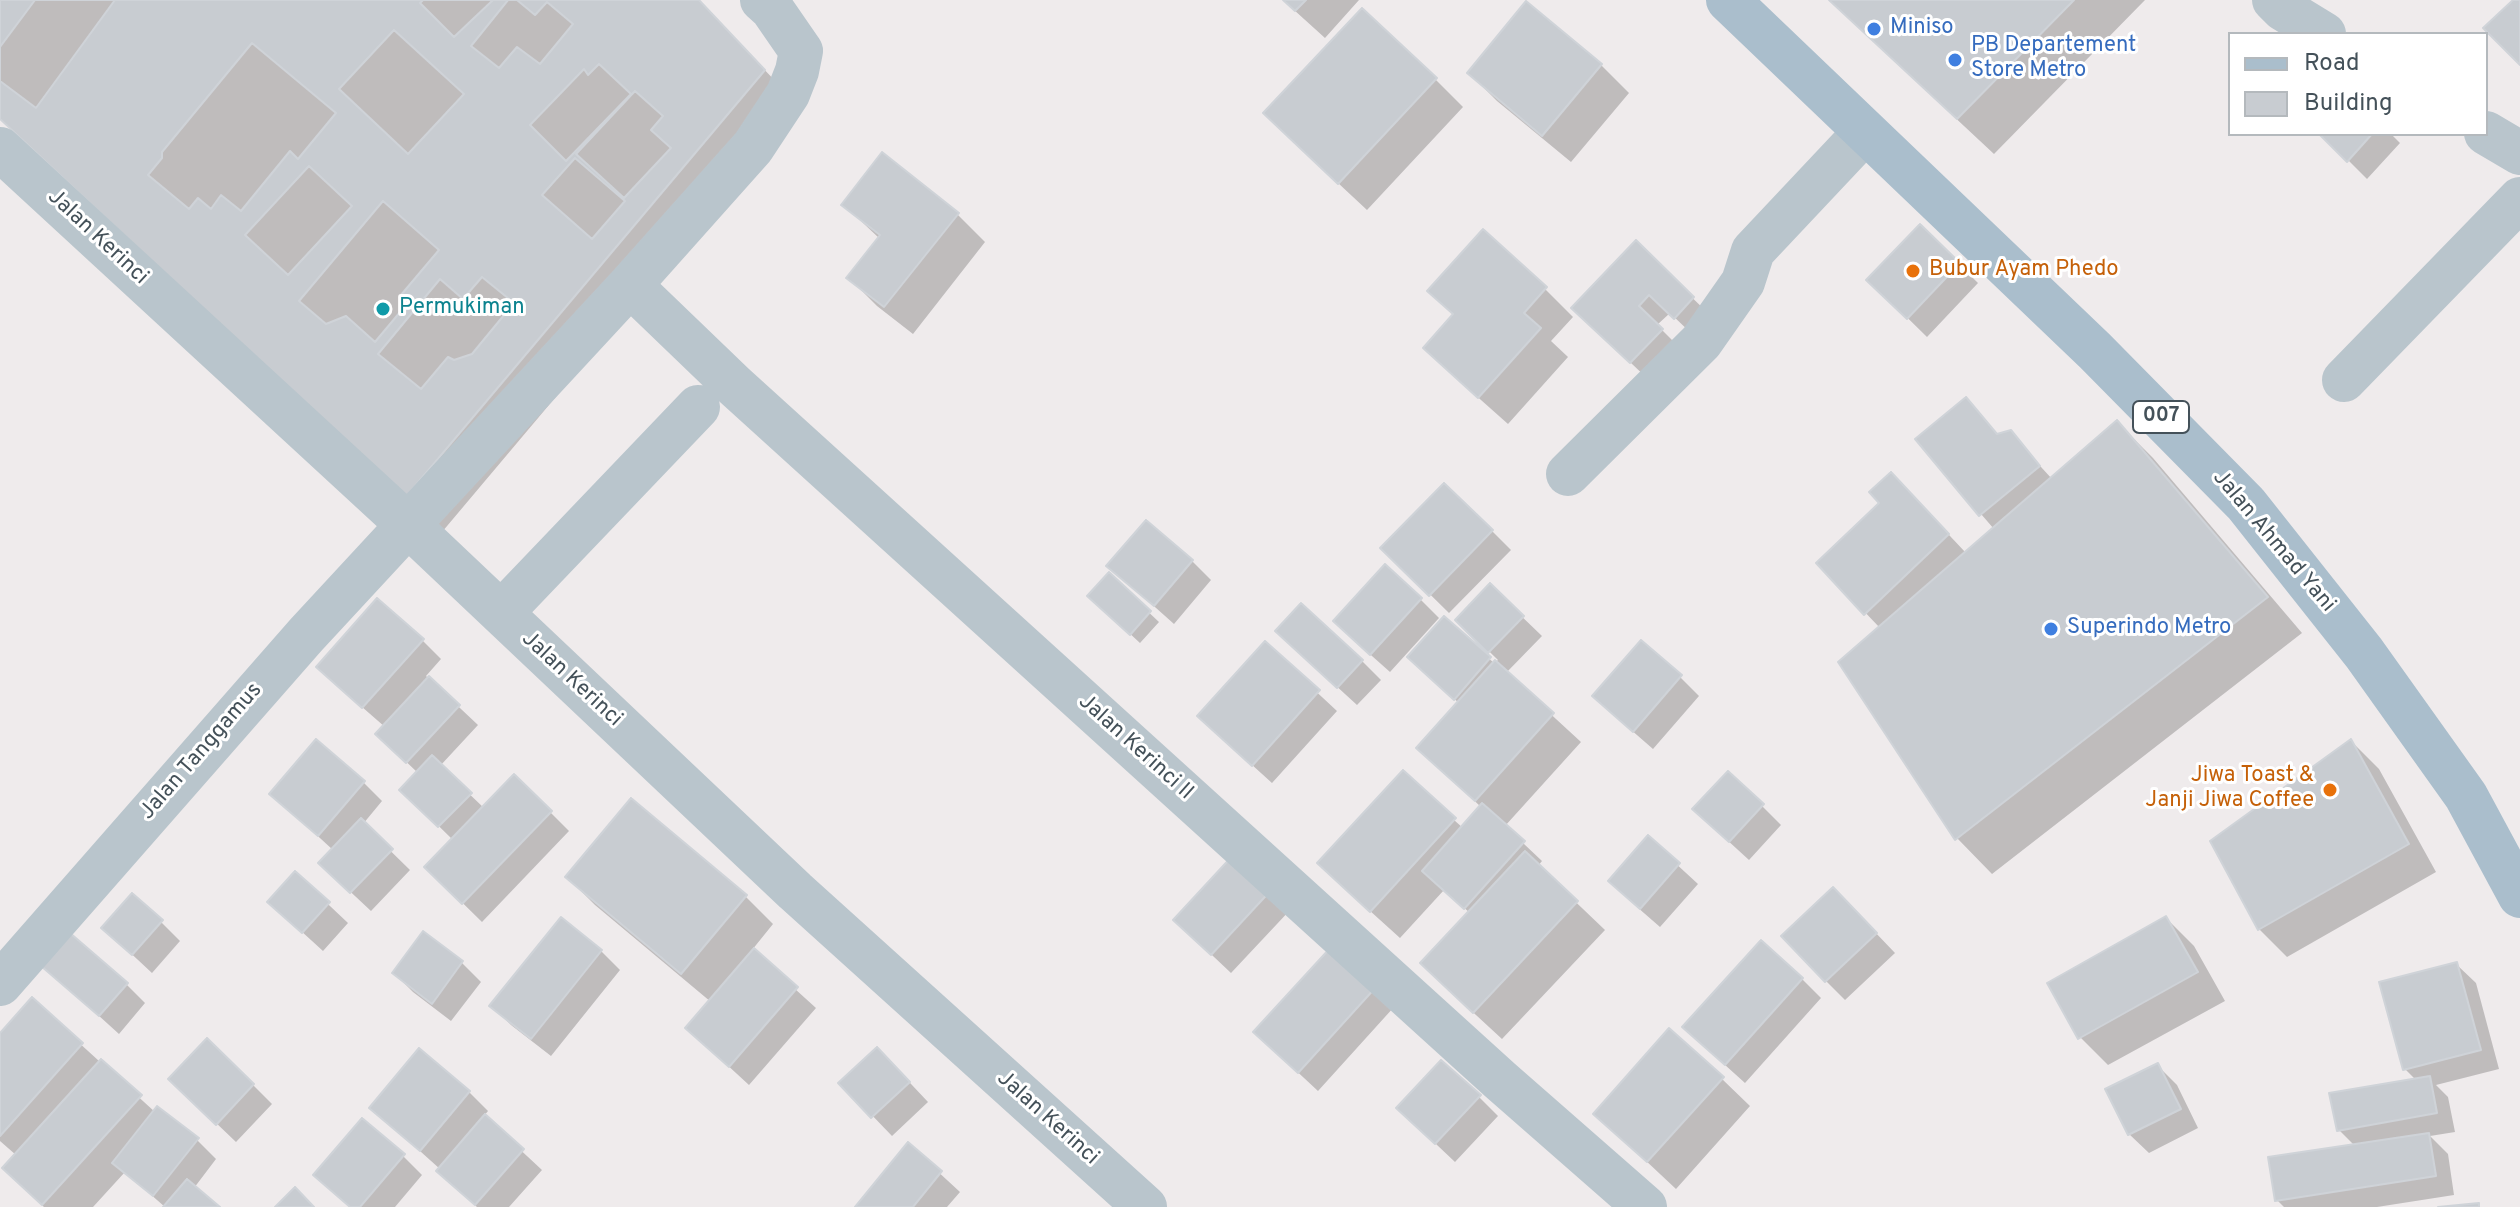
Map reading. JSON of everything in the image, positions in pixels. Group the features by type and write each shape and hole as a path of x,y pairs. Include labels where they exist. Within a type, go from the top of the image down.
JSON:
{"main road":[{"name":"Jalan Ahmad Yani","path":"1728,0 2095,351 2246,504 2364,653 2466,796 2520,896"}],"street":[{"name":"Jalan Tanggamus","path":"0,984 182,773 753,147 788,94 801,51 772,9 762,0"},
{"path":"2274,0 2321,32"},
{"path":"1568,474 1701,342 1743,282 1753,251 1865,132"},
{"path":"2488,134 2520,153"},
{"name":"Jalan Kerinci","path":"0,149 407,524 795,891 1145,1207"},
{"path":"2344,380 2520,199"},
{"name":"Jalan Kerinci II","path":"630,285 735,386 1476,1059 1645,1207"},
{"path":"501,613 698,407"}],"building":[{"name":"Permukiman","path":"0,0 699,0 765,70 405,498 0,119"},
{"path":"35,0 115,0 36,108 0,81 0,47"},
{"path":"423,0 493,0 454,37 420,3"},
{"path":"508,0 517,0 535,15 547,2 573,24 540,64 517,47 499,68 471,46"},
{"path":"1283,0 1306,0 1295,11"},
{"name":"PB Departement Store Metro","path":"1829,0 2074,0 1957,119"},
{"path":"2513,0 2520,0 2520,65 2488,32 2483,28"},
{"path":"1526,1 1602,64 1542,136 1467,73"},
{"path":"1362,8 1437,78 1338,184 1263,113"},
{"path":"394,30 464,94 408,154 339,89"},
{"path":"252,43 336,113 298,159 290,151 241,211 221,195 211,209 198,198 189,209 148,175 162,158 162,152"},
{"path":"599,64 631,94 566,161 530,125 584,69 588,75"},
{"path":"635,91 663,116 651,130 671,148 624,198 576,154"},
{"path":"2321,136 2370,136 2347,162"},
{"path":"882,152 959,213 884,307 846,278 880,235 841,205"},
{"path":"575,158 625,201 592,239 542,195"},
{"path":"309,166 352,206 288,275 245,235"},
{"path":"383,201 439,250 401,295 401,311 375,342 346,316 326,324 299,301"},
{"name":"Bubur Ayam Phedo","path":"1920,224 1960,263 1907,319 1866,280"},
{"path":"1483,229 1547,287 1524,313 1541,328 1478,398 1423,348 1453,314 1427,291"},
{"path":"1636,240 1694,297 1674,319 1649,295 1639,306 1663,329 1630,363 1571,308"},
{"path":"482,277 514,303 472,354 454,360 448,357 421,389 378,354 440,279 463,299"},
{"path":"1966,397 1997,434 2011,430 2040,466 1979,516 1915,439"},
{"name":"Superindo Metro","path":"2117,420 2268,597 1955,840 1838,662"},
{"path":"1891,472 1949,534 1864,615 1816,563 1879,503 1869,492"},
{"path":"1444,483 1493,530 1429,596 1380,548"},
{"path":"1146,520 1193,560 1154,606 1106,566"},
{"path":"1385,564 1422,598 1370,655 1333,621"},
{"path":"1109,572 1151,611 1130,635 1087,596"},
{"path":"1490,583 1524,616 1488,653 1455,620"},
{"path":"377,598 424,639 362,708 316,667"},
{"path":"1301,603 1363,660 1337,688 1275,631"},
{"path":"1444,616 1491,657 1454,700 1407,657"},
{"path":"1641,640 1682,675 1633,732 1592,696"},
{"path":"1265,641 1320,690 1252,766 1197,716"},
{"path":"1495,660 1554,713 1475,801 1416,748"},
{"path":"429,676 460,705 406,763 375,734"},
{"path":"316,739 365,781 318,836 269,794"},
{"name":"Jiwa Toast & Janji Jiwa Coffee","path":"2351,739 2409,844 2258,930 2210,841"},
{"path":"432,755 472,793 438,827 399,790"},
{"path":"1403,770 1456,818 1370,912 1317,863"},
{"path":"1728,771 1764,804 1729,842 1692,809"},
{"path":"514,774 552,811 462,904 424,867"},
{"path":"631,798 747,895 681,974 565,877"},
{"path":"1482,803 1525,841 1464,909 1422,871"},
{"path":"361,818 393,849 350,893 318,863"},
{"path":"1648,835 1680,863 1640,909 1608,881"},
{"path":"1525,851 1578,901 1473,1013 1420,963"},
{"path":"1236,852 1274,887 1211,955 1173,920"},
{"path":"295,871 330,902 302,933 267,902"},
{"path":"1833,887 1877,933 1825,982 1781,936"},
{"path":"132,893 163,920 132,955 101,928"},
{"path":"2166,916 2198,972 2078,1039 2047,983"},
{"path":"561,917 602,950 531,1039 489,1006"},
{"path":"423,931 463,961 432,1004 392,973"},
{"path":"70,933 128,983 99,1016 41,966"},
{"path":"1761,940 1803,978 1725,1065 1682,1027"},
{"path":"1332,946 1376,987 1298,1073 1253,1032"},
{"path":"754,948 798,987 729,1067 685,1028"},
{"path":"2457,962 2481,1050 2403,1070 2379,982"},
{"path":"32,997 83,1043 0,1136 0,1033"},
{"path":"1669,1028 1724,1077 1647,1162 1593,1114"},
{"path":"207,1038 254,1084 216,1125 168,1079"},
{"path":"877,1047 910,1082 871,1118 838,1083"},
{"path":"419,1048 470,1091 420,1151 369,1108"},
{"path":"101,1059 142,1095 42,1205 2,1168"},
{"path":"1441,1060 1481,1095 1435,1144 1396,1108"},
{"path":"2158,1063 2181,1109 2128,1135 2105,1089"},
{"path":"2430,1076 2437,1113 2337,1131 2329,1093"},
{"path":"157,1106 199,1138 153,1196 112,1163"},
{"path":"485,1114 524,1149 475,1205 436,1171"},
{"path":"362,1118 405,1154 360,1207 350,1207 313,1175"},
{"path":"2429,1133 2436,1176 2275,1201 2268,1157"},
{"path":"908,1142 942,1171 913,1207 855,1207"},
{"path":"187,1179 220,1207 163,1207"},
{"path":"295,1187 314,1207 275,1207"},
{"path":"2479,1203 2479,1207 2438,1207"}],"place":[{"name":"Miniso","path":"1874,29"},
{"name":"PB Departement Store Metro","path":"1955,60"},
{"name":"Bubur Ayam Phedo","path":"1913,271"},
{"name":"Permukiman","path":"383,309"},
{"name":"Superindo Metro","path":"2051,629"},
{"name":"Jiwa Toast & Janji Jiwa Coffee","path":"2330,790"}]}
